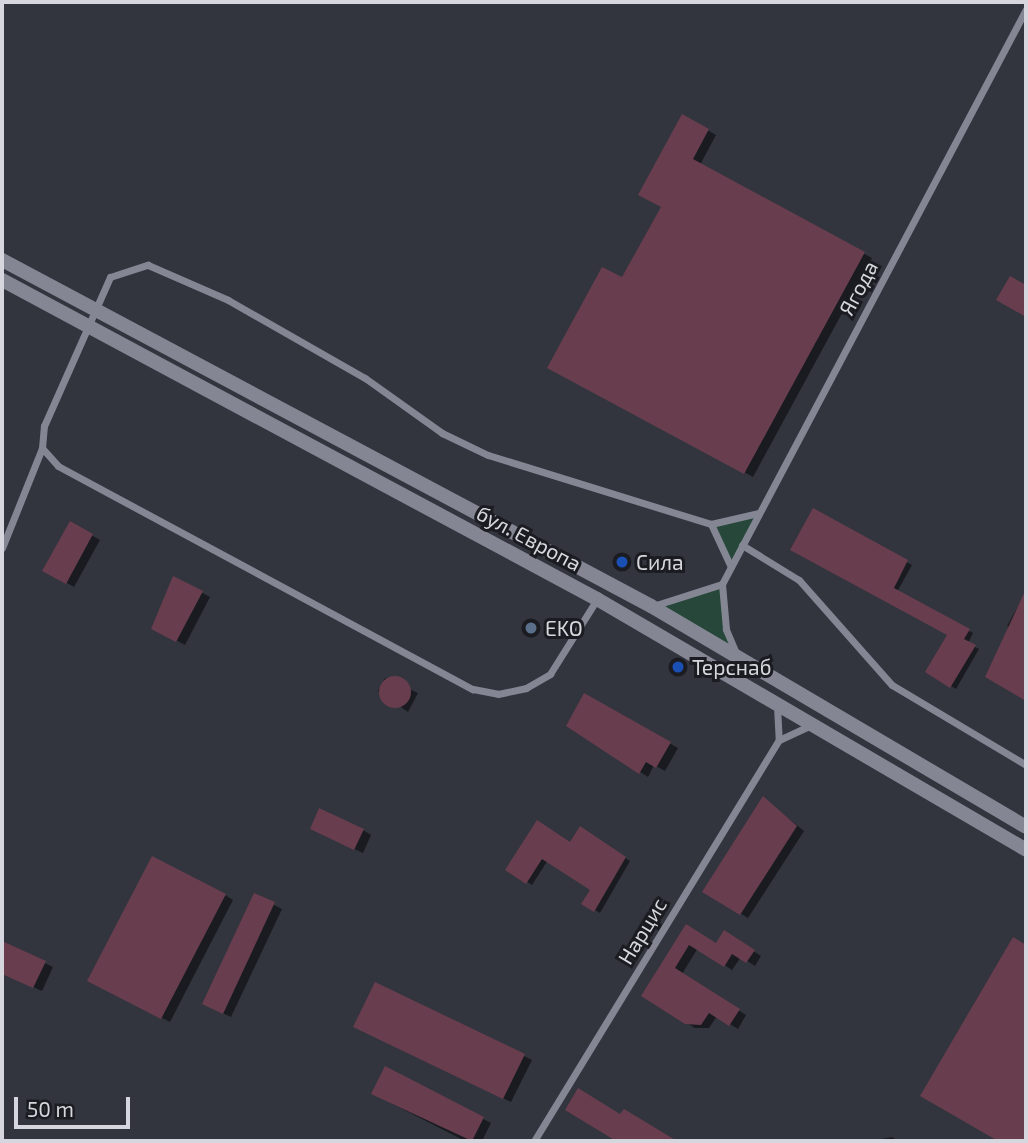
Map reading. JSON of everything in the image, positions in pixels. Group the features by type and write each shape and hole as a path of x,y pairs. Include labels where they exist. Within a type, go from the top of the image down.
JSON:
{"main road":[{"name":"бул. Европа","path":"2,260 174,348 651,606 1026,827"},
{"name":"бул. Европа","path":"2,280 165,365 597,599 1026,850"}],"street":[{"name":"Ягода","path":"722,584 1026,9"},
{"path":"2,548 41,448 44,426 110,277 148,265 228,300 488,455 711,524 758,513"},
{"path":"41,448 58,466 472,689 508,692 550,674 597,599"},
{"path":"711,524 731,567"},
{"path":"742,545 799,580 892,685 1026,765"},
{"path":"651,606 722,584 726,629 737,657"},
{"path":"777,704 779,740 812,725"},
{"name":"Нарцис","path":"534,1141 779,740"}],"green space":[{"path":"758,513 731,567 711,524"},
{"path":"722,584 721,605 737,657 651,606"}],"building":[{"path":"682,114 709,129 693,159 865,252 744,474 547,368 602,267 622,277 661,207 638,195"},
{"path":"1010,276 1026,285 1026,317 996,300"},
{"path":"813,508 908,560 894,588 970,629 964,639 976,645 950,688 925,672 947,635 790,550"},
{"path":"70,521 93,534 66,584 42,571"},
{"path":"173,576 203,591 176,642 151,629"},
{"path":"1026,589 1026,701 985,677"},
{"path":"395,676 406,681 411,692 406,703 395,708 384,703 379,692 384,681"},
{"path":"584,693 671,742 656,768 646,762 639,774 566,726"},
{"path":"763,796 797,826 740,915 702,892"},
{"path":"319,808 364,829 354,850 310,829"},
{"path":"537,820 570,842 580,826 626,857 594,912 581,904 590,890 542,859 526,884 505,870"},
{"path":"152,856 226,894 161,1019 87,981"},
{"path":"254,893 275,902 223,1014 202,1004"},
{"path":"686,924 716,943 724,930 755,950 746,963 732,954 724,967 689,945 675,968 740,1009 729,1026 709,1013 701,1025 685,1024 641,996"},
{"path":"1013,937 1026,945 1026,1141 998,1141 920,1096"},
{"path":"2,941 46,961 33,988 2,974"},
{"path":"375,982 525,1054 503,1099 353,1027"},
{"path":"385,1066 484,1117 472,1141 371,1094"},
{"path":"578,1088 620,1114 624,1109 677,1141 616,1141 565,1110"}],"place":[{"name":"Сила","path":"622,562"},
{"name":"EKO","path":"531,628"},
{"name":"Терснаб","path":"678,667"}]}
